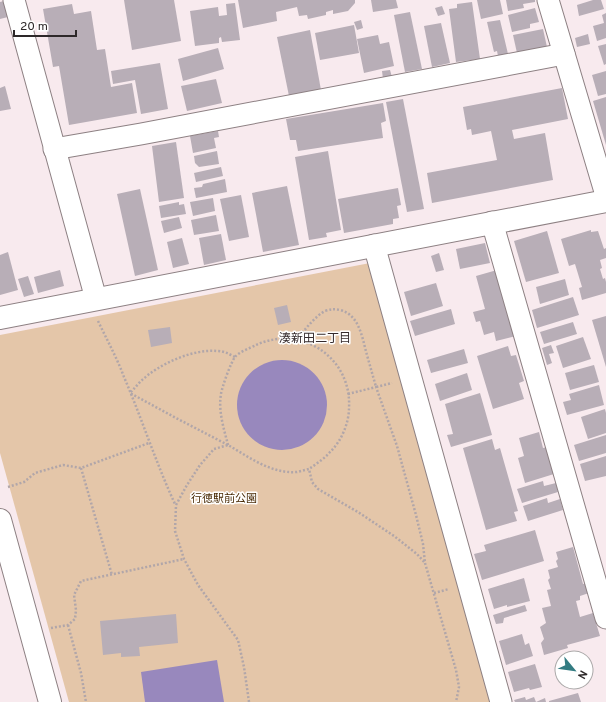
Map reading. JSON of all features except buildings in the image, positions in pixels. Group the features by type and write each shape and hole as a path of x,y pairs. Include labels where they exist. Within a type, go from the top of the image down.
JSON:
{"street":[{"path":"14,0 95,308"},
{"path":"548,0 606,195"},
{"path":"54,149 564,54"},
{"path":"0,318 95,308 374,245 606,201"},
{"path":"492,222 606,618"},
{"path":"374,245 501,702"},
{"path":"0,520 50,702"}],"path":[{"path":"95,308 124,376 166,485 176,505"},
{"path":"297,339 313,321 324,312 334,308 351,315 356,321 360,330 376,387 397,446 423,544 425,563 456,670 460,687 456,702"},
{"path":"130,393 269,468 297,472 309,469 332,451 340,439 349,414 350,400 347,385 334,360 312,345 297,339 277,339 263,342 247,349 235,357 221,394 220,409 228,445"},
{"path":"130,393 141,381 161,367 174,360 194,353 217,351 227,353 235,357"},
{"path":"348,394 376,387"},
{"path":"8,487 24,482 35,473 63,465 81,468 149,443"},
{"path":"228,445 214,449 200,465 176,505 175,531 184,559 198,585 238,640 249,702"},
{"path":"81,468 112,575"},
{"path":"309,469 312,482 318,489 358,512 394,536 417,554 425,563"},
{"path":"47,629 68,624 75,619 76,610 74,595 81,581 184,559"},
{"path":"68,624 81,673 86,702"}],"green space":[{"name":"行徳駅前公園","path":"370,263 493,702 69,702 0,453 0,335"}],"shaded area":[{"path":"282,360 299,364 314,373 323,388 327,405 323,422 314,437 299,446 282,450 265,446 250,437 241,422 237,405 241,388 250,373 265,364"},
{"path":"217,660 224,702 145,702 141,672"}],"district":[{"name":"湊新田二丁目","path":"315,339"}]}
